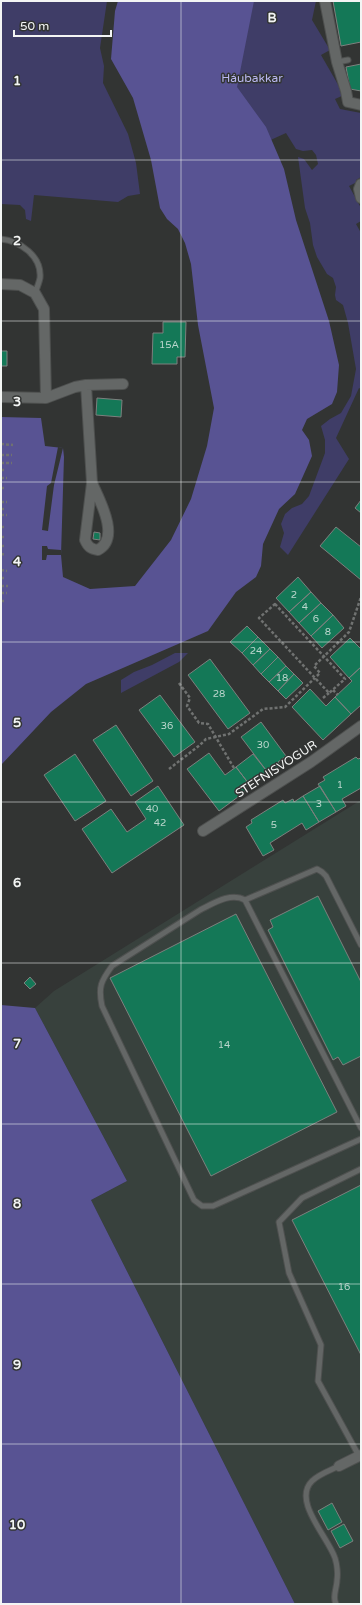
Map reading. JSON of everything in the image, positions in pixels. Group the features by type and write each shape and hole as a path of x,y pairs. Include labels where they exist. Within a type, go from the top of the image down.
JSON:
{"street":[{"path":"325,1 337,62 348,102 361,105"},
{"path":"361,184 359,189 361,198"},
{"path":"1,284 20,285 35,293 44,309 46,398"},
{"path":"1,397 46,398 75,387 86,385 123,384"},
{"path":"86,385 92,483 85,540 87,545 92,550 98,550 105,544 108,524 92,483"},
{"name":"STEFNISVOGUR","path":"203,831 311,762 361,726"},
{"path":"339,1466 360,1455"}],"lane":[{"path":"337,62 348,60"},
{"path":"1,239 15,242 33,256 39,270 40,278 35,293"},
{"path":"246,900 317,870 326,876 361,946"},
{"path":"361,1128 246,900 239,897 228,898 213,903 112,966 103,978 99,991 102,1006 194,1200 202,1206 213,1206 361,1139"},
{"path":"360,1455 318,1381 321,1345 289,1273 279,1222 302,1198 361,1169"},
{"path":"336,1604 334,1601 337,1579 335,1559 308,1506 306,1496 312,1480 339,1466"}],"path":[{"path":"1,444 13,445"},
{"path":"1,455 12,455"},
{"path":"1,463 12,463"},
{"path":"1,470 6,470"},
{"path":"1,478 7,478"},
{"path":"1,488 6,488"},
{"path":"1,502 7,502"},
{"path":"1,509 6,509"},
{"path":"1,515 7,515"},
{"path":"1,537 6,537"},
{"path":"1,554 6,554"},
{"path":"1,570 7,571"},
{"path":"1,586 8,586"},
{"path":"1,593 7,593"},
{"path":"169,769 206,739 229,734 263,709 285,707 320,673 314,666 350,632 361,597"},
{"path":"1,601 6,601"},
{"path":"323,698 333,690 345,679 275,604 260,618 329,693"},
{"path":"179,683 190,698 187,706 199,723 208,724 234,768"},
{"path":"333,690 338,695"}],"shaded area":[{"path":"118,1 254,1 237,87 266,127 284,169 296,220 329,321 339,365 337,392 332,404 307,419 302,430 309,440 312,456 295,494 279,509 263,544 261,566 256,577 236,592 208,631 86,684 51,712 1,765 1,417 41,418 45,446 63,448 61,555 63,577 90,589 135,586 171,540 191,499 207,446 214,408 198,325 191,264 185,243 178,229 167,219 160,208 151,160 133,98 111,59 115,11"},
{"path":"361,800 361,1604 295,1604 91,1200 127,1181 35,1008 54,991"},
{"path":"1,1005 35,1008 127,1181 91,1200 295,1604 1,1604"}],"green space":[{"path":"1,1 107,1 100,48 104,66 103,83 128,134 136,163 140,194 128,196 118,202 34,195 31,221 26,219 25,210 20,205 1,204"},
{"name":"Háubakkar","path":"184,1 316,1 312,20 330,50 321,55 344,95 335,99 340,109 361,113 361,177 356,180 357,182 349,186 361,208 361,221 356,224 361,233 361,389 359,388 336,438 349,459 288,555 280,547 284,533 281,524 285,514 292,508 302,504 309,496 325,453 325,440 321,426 341,413 351,396 356,369 348,323 343,305 336,300 336,287 333,278 327,274 317,257 313,245 310,223 305,208 298,157 304,159 312,170 318,164 316,155 312,150 303,151 296,149 286,133 193,175"},
{"path":"175,653 188,653 179,662 121,693 121,680 134,672 152,665"}],"pier":[{"path":"58,447 63,448 54,485 48,531 42,530 47,486 51,483"},
{"path":"42,546 47,546 48,549 61,550 61,555 47,555 46,560 42,560"}],"building":[{"path":"333,1 361,1 361,42 341,46"},
{"path":"361,64 361,91 350,89 346,67"},
{"path":"163,322 186,322 185,357 177,357 177,364 152,364 153,333 163,333"},
{"path":"1,351 7,351 7,366 1,366"},
{"path":"97,398 122,400 121,417 96,415"},
{"path":"361,500 361,513 355,508"},
{"path":"336,527 361,547 361,580 320,546"},
{"path":"94,532 100,533 100,540 93,539"},
{"path":"298,577 311,592 289,612 276,598"},
{"path":"311,592 321,603 299,623 289,612"},
{"path":"321,603 333,615 311,636 299,623"},
{"path":"333,615 344,628 322,648 311,636"},
{"path":"247,626 258,637 242,653 230,642"},
{"path":"258,637 270,649 253,665 242,653"},
{"path":"350,638 361,649 361,667 349,678 330,657"},
{"path":"270,649 278,657 261,674 253,665"},
{"path":"278,657 286,666 269,682 261,674"},
{"path":"210,659 250,713 228,729 188,675"},
{"path":"286,666 294,674 278,691 269,682"},
{"path":"361,667 361,705 351,714 335,697 352,681 349,678"},
{"path":"294,674 303,683 286,699 278,691"},
{"path":"310,689 326,706 335,697 351,714 323,740 292,707"},
{"path":"160,695 195,742 174,757 139,710"},
{"path":"261,722 286,756 278,762 281,766 269,774 241,737"},
{"path":"116,725 153,781 131,796 93,740"},
{"path":"209,753 225,775 236,767 249,784 243,788 246,791 219,811 187,769"},
{"path":"75,754 106,801 75,821 44,775"},
{"path":"253,754 269,774 257,783 254,780 249,784 236,767"},
{"path":"356,757 358,759 361,758 361,788 342,799 346,806 336,812 318,784 325,780 323,777"},
{"path":"158,786 184,825 112,873 82,829 111,809 127,832 146,819 135,802"},
{"path":"320,786 336,812 319,822 303,796"},
{"path":"303,796 319,822 306,830 302,823 270,843 274,850 263,856 246,827 252,823 251,820 283,800 285,803 293,799 294,802"},
{"path":"318,896 361,982 361,1056 343,1065 338,1057 333,1060 268,930 273,927 270,920"},
{"path":"236,914 337,1112 211,1176 110,978"},
{"path":"30,977 36,984 30,989 24,983"},
{"path":"361,1185 361,1355 292,1220"},
{"path":"332,1503 342,1522 328,1530 318,1511"},
{"path":"344,1524 353,1541 340,1548 331,1531"}]}
